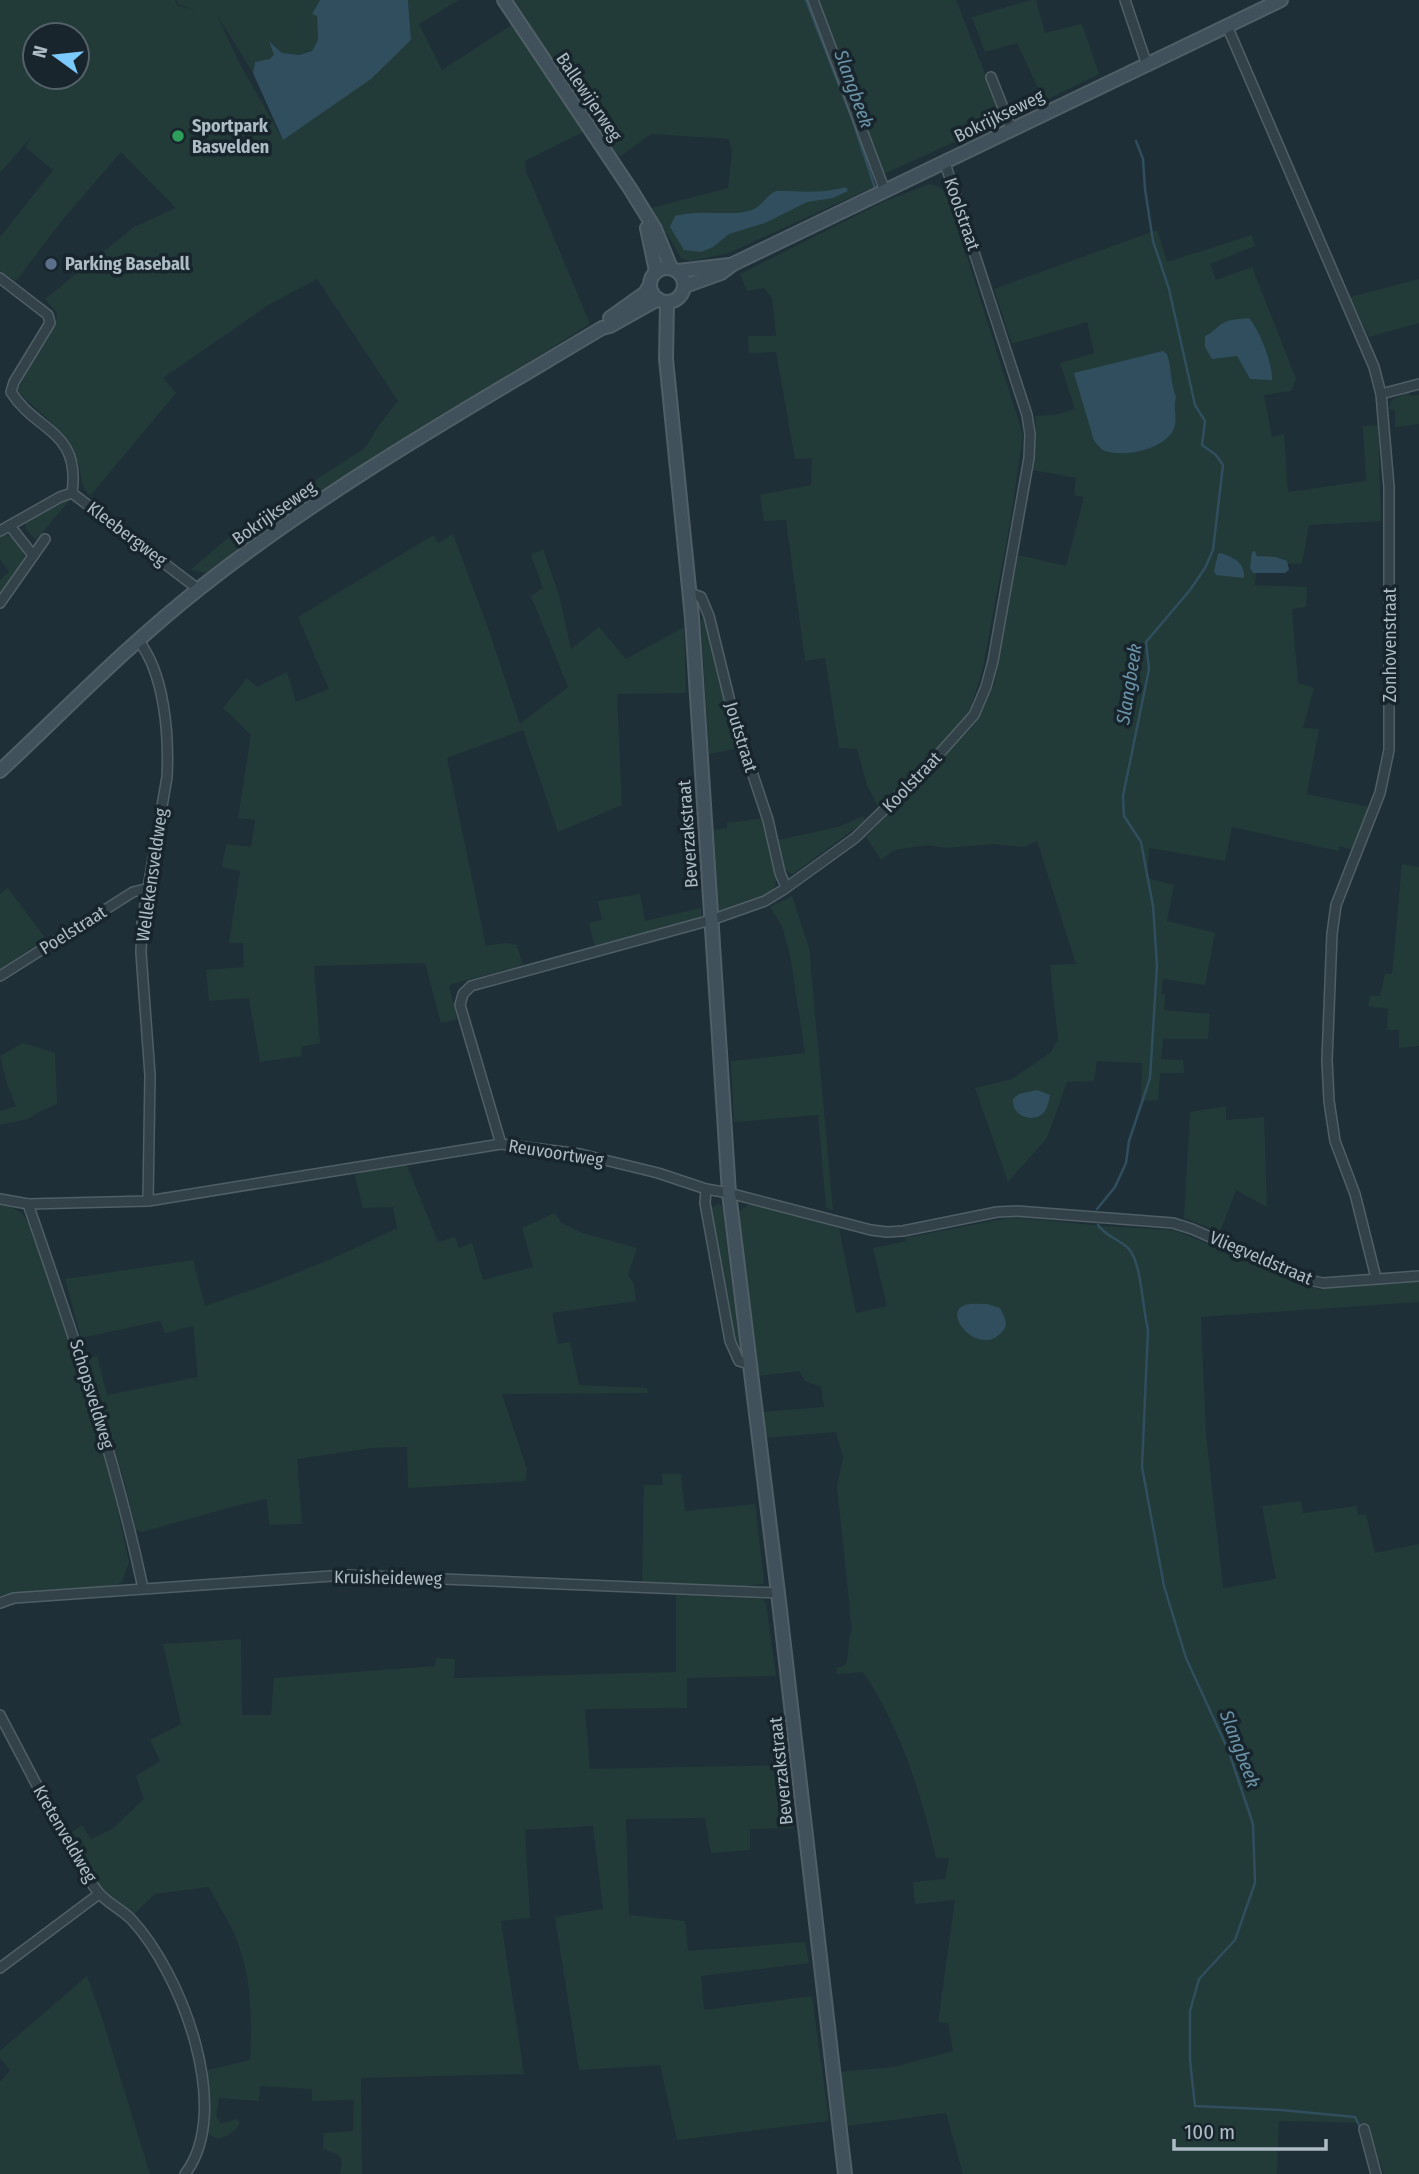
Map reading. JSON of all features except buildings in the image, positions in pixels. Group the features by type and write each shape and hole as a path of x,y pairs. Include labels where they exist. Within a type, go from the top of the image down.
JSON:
{"street":[{"name":"Ballewijerweg","path":"504,0 631,190 675,269"},
{"path":"813,0 885,191"},
{"path":"1125,0 1147,65"},
{"name":"Bokrijkseweg","path":"0,771 138,640 198,589 292,520 602,328 662,300 681,295 685,286 721,273 733,264 945,163 1011,128 1281,0"},
{"name":"Zonhovenstraat","path":"1227,26 1374,367 1381,394 1389,487 1389,750 1380,793 1336,905 1332,933 1327,1060 1335,1141 1355,1194 1377,1279"},
{"path":"991,77 1011,128"},
{"name":"Koolstraat","path":"500,1144 460,1004 463,994 471,986 711,920 765,901 855,838 923,772 974,715 993,661 1030,434 1019,390 945,163"},
{"name":"Ballewijerweg","path":"644,214 656,271"},
{"name":"Bokrijkseweg","path":"602,328 607,320 645,293 656,271 733,264"},
{"path":"675,269 682,275 685,286"},
{"name":"Kleebergweg","path":"0,278 48,315 50,323 14,382 11,392 17,401 51,428 63,444 73,467 72,493 198,589"},
{"path":"650,285 662,300"},
{"name":"Beverzakstraat","path":"662,300 690,593 729,1193 845,2174"},
{"path":"1381,394 1419,384"},
{"path":"0,531 72,493"},
{"path":"9,526 32,554"},
{"path":"0,603 45,539"},
{"name":"Joutstraat","path":"690,593 701,597 709,616 734,718 768,820 780,873 786,887"},
{"name":"Wellekensveldweg","path":"138,640 152,662 168,736 167,777 142,923 141,953 150,1062 148,1200"},
{"name":"Poelstraat","path":"0,976 133,892 149,888"},
{"name":"Reuvoortweg","path":"0,1199 28,1203 148,1200 500,1144 580,1154 659,1173 706,1189 887,1232 997,1212 1017,1211 1105,1218"},
{"path":"706,1189 705,1203 730,1341 739,1361 749,1364"},
{"name":"Schopsveldweg","path":"28,1203 109,1448 143,1588"},
{"name":"Vliegveldstraat","path":"1105,1218 1159,1221 1192,1228 1305,1279 1323,1283 1419,1276"},
{"name":"Kruisheideweg","path":"0,1603 14,1598 346,1575 778,1593"},
{"name":"Kretenveldweg","path":"0,1715 66,1842 99,1894 131,1919 158,1956 191,2025 201,2068 204,2132 198,2154 185,2174"},
{"path":"0,1968 99,1894"},
{"path":"1364,2129 1376,2174"}],"green space":[{"path":"0,0 175,0 177,5 197,11 178,4 176,0 320,0 312,14 317,16 318,40 312,51 299,55 282,53 270,41 275,55 271,59 255,62 253,73 217,15 240,64 283,140 411,40 408,0 459,0 419,24 442,70 513,24 585,131 525,161 526,171 590,324 297,505 206,573 190,570 239,529 365,448 398,401 317,279 270,304 163,378 176,393 90,496 67,441 18,389 56,321 57,313 45,299 134,227 176,208 121,152 60,223 16,281 0,271 0,237 53,170 25,147 33,135 0,173"},
{"path":"509,0 807,0 859,130 874,180 873,187 729,253 691,261 682,259 651,208 728,188 732,152 729,139 651,134 619,157 575,99"},
{"path":"818,0 956,0 1003,120 886,173 882,171"},
{"path":"1036,0 1045,33 1082,24 1099,74 1044,101 1017,43 985,52 972,17"},
{"path":"929,184 947,193 1023,435 1010,523 982,672 969,712 930,758 879,808 867,785 857,749 839,748 825,658 805,661 786,520 764,521 760,495 811,485 812,458 795,459 776,352 749,353 748,336 776,336 772,298 764,288 747,291 740,274 885,201"},
{"path":"1157,230 1167,262 1252,235 1255,246 1210,264 1216,280 1252,267 1296,379 1291,391 1264,395 1272,437 1284,434 1288,492 1366,481 1363,426 1378,425 1381,521 1309,525 1302,564 1257,562 1255,585 1307,587 1306,607 1292,609 1298,683 1314,688 1303,728 1319,729 1307,794 1369,807 1353,850 1339,846 1338,851 1232,827 1225,861 1149,848 1147,878 1174,885 1167,921 1215,933 1205,985 1163,979 1161,994 1165,994 1164,1010 1210,1014 1208,1039 1163,1039 1161,1059 1183,1060 1184,1073 1160,1073 1158,1100 1141,1101 1142,1063 1097,1061 1094,1081 1067,1082 1047,1138 1008,1182 975,1088 1012,1079 1051,1052 1058,1040 1050,965 1076,964 1037,841 1024,847 994,844 947,848 928,845 894,850 881,860 866,837 976,723 994,685 1018,555 1066,566 1084,497 1074,495 1076,478 1032,470 1036,436 1035,416 1055,415 1075,409 1060,363 1094,353 1087,322 1012,344 994,289","holes":["1254,324 1272,379 1250,379 1237,355 1205,336"]},
{"path":"1419,279 1419,323 1369,337 1350,297"},
{"path":"1409,392 1411,396 1419,395 1419,424 1395,427 1395,410 1388,409 1392,400"},
{"path":"68,497 68,502 36,540 25,529 26,522"},
{"path":"2,533 17,543 25,559 0,596 0,580 9,572 0,559"},
{"path":"453,534 520,724 568,687 531,596 543,588 531,555 543,549 559,595 571,649 599,627 626,659 684,627 686,693 617,694 622,805 558,832 523,730 447,758 486,946 505,943 517,945 523,965 449,985 457,1019 441,1023 425,963 314,966 320,1043 301,1047 302,1056 260,1062 249,998 209,1001 206,970 244,967 243,943 229,943 240,871 222,867 226,844 251,847 255,820 238,818 251,735 223,708 247,678 257,687 287,672 296,702 329,689 298,617 434,535 438,543"},
{"path":"703,617 706,618 739,748 709,754 701,621"},
{"path":"863,816 865,821 793,874 786,871 778,840 838,827"},
{"path":"764,818 775,857 775,886 770,894 719,914 714,830 727,828 727,823"},
{"path":"1402,864 1419,867 1419,1046 1399,1048 1399,1030 1387,1030 1388,1009 1368,1006 1370,996 1380,996 1385,974 1392,974"},
{"path":"8,888 46,939 0,969 0,894"},
{"path":"640,894 645,921 701,908 702,918 595,947 589,923 602,920 598,901"},
{"path":"792,896 809,948 833,1210 826,1208 818,1115 734,1122 731,1061 805,1053 790,955 782,926 770,907"},
{"path":"23,1043 55,1053 57,1104 28,1119 0,1125 0,1111 16,1106 0,1056"},
{"path":"1226,1106 1226,1120 1264,1117 1267,1207 1236,1190 1220,1232 1184,1218 1190,1112"},
{"path":"406,1163 438,1242 455,1237 459,1248 472,1243 483,1280 533,1267 522,1228 555,1213 561,1223 583,1233 637,1248 628,1275 634,1284 636,1301 552,1313 558,1344 570,1342 579,1385 647,1388 648,1393 502,1394 527,1469 525,1481 408,1488 407,1447 372,1448 297,1459 302,1524 269,1525 267,1499 142,1532 136,1530 87,1358 97,1356 107,1395 198,1377 193,1326 165,1333 160,1321 81,1338 65,1279 193,1260 205,1306 230,1298 326,1261 397,1228 393,1207 363,1208 355,1176 358,1172"},
{"path":"718,1204 722,1206 739,1343 735,1341 711,1208"},
{"path":"750,1204 839,1228 856,1313 887,1306 873,1248 907,1241 904,1238 1014,1217 1174,1230 1321,1290 1324,1287 1419,1280 1419,1302 1201,1317 1206,1435 1223,1588 1276,1579 1262,1506 1301,1501 1303,1513 1357,1506 1358,1515 1366,1514 1375,1553 1419,1544 1419,2174 1384,2174 1366,2123 1279,2121 1277,2174 963,2174 946,2113 847,2126 839,2072 893,2067 953,2051 948,2023 938,2022 955,1900 915,1904 913,1882 945,1879 949,1858 936,1858 908,1761 876,1693 863,1672 837,1674 836,1668 845,1665 847,1661 852,1630 837,1487 843,1457 836,1432 764,1438 761,1412 824,1407 821,1387 805,1381 799,1371 757,1376 739,1211"},
{"path":"0,1205 24,1215 35,1239 105,1452 129,1562 122,1582 112,1587 0,1596"},
{"path":"662,1474 681,1474 685,1511 755,1504 763,1584 747,1586 642,1582 644,1485 663,1485"},
{"path":"676,1595 763,1599 766,1604 776,1676 687,1678 687,1708 585,1709 590,1769 786,1765 794,1828 750,1829 750,1850 711,1853 705,1818 626,1819 629,1915 685,1921 688,1951 805,1942 809,1963 701,1976 704,2010 812,1996 829,2121 677,2140 660,2065 579,2070 555,1917 603,1909 593,1826 525,1830 530,1918 501,1921 524,2074 361,2078 362,2174 340,2174 342,2162 339,2155 323,2149 324,2133 353,2131 354,2100 312,2101 312,2089 260,2086 259,2101 219,2098 216,2116 221,2124 237,2119 240,2122 234,2131 222,2138 208,2134 208,2070 250,2060 251,2015 246,1970 231,1927 209,1887 155,1894 133,1915 101,1888 68,1835 82,1825 91,1839 112,1829 144,1799 136,1776 160,1761 150,1740 181,1724 163,1644 241,1639 242,1715 271,1715 274,1678 435,1666 436,1658 455,1659 454,1678 676,1672"},
{"path":"87,1976 150,2174 0,2174 0,2082 10,2070 0,2058 0,2051"}],"water":[{"path":"320,0 408,0 411,40 371,79 283,140 253,73 255,62 270,59 274,55 269,41 282,53 299,55 312,51 318,40 317,16 312,14"},
{"path":"846,187 848,191 833,198 807,202 765,223 729,234 713,247 701,252 684,250 670,227 675,216 685,214 746,212 760,205 776,191 819,191"},
{"path":"1249,318 1265,347 1272,380 1250,379 1237,356 1212,359 1205,347 1205,336 1222,324"},
{"path":"1163,351 1169,360 1176,397 1175,425 1171,433 1155,446 1132,453 1101,449 1094,441 1074,373"},
{"path":"1255,551 1257,556 1276,557 1287,561 1289,570 1285,573 1253,573 1250,568 1252,552"},
{"path":"1221,553 1241,564 1244,578 1216,575 1214,571 1218,554"},
{"path":"1037,1090 1050,1095 1045,1111 1030,1118 1020,1115 1013,1106 1013,1099 1019,1094"},
{"path":"987,1304 1000,1308 1006,1324 1004,1330 992,1339 982,1340 965,1331 957,1316 959,1309 965,1305"}],"waterway":[{"name":"Slangbeek","path":"806,0 853,121 875,188"},
{"name":"Slangbeek","path":"1097,1209 1115,1187 1126,1163 1129,1141 1150,1078 1157,966 1153,906 1141,842 1124,816 1123,796 1149,669 1146,642 1190,590 1213,550 1223,465 1216,455 1202,445 1205,421 1195,405 1169,289 1153,241 1143,159 1136,141"},
{"name":"Slangbeek","path":"1098,1225 1128,1248 1136,1264 1148,1329 1142,1467 1164,1586 1186,1658 1229,1752 1253,1824 1255,1883 1235,1940 1199,1979 1190,2011 1190,2060 1195,2106 1355,2117 1361,2129"}],"place":[{"name":"Sportpark Basvelden","path":"178,136"},
{"name":"Parking Baseball","path":"51,264"}]}
